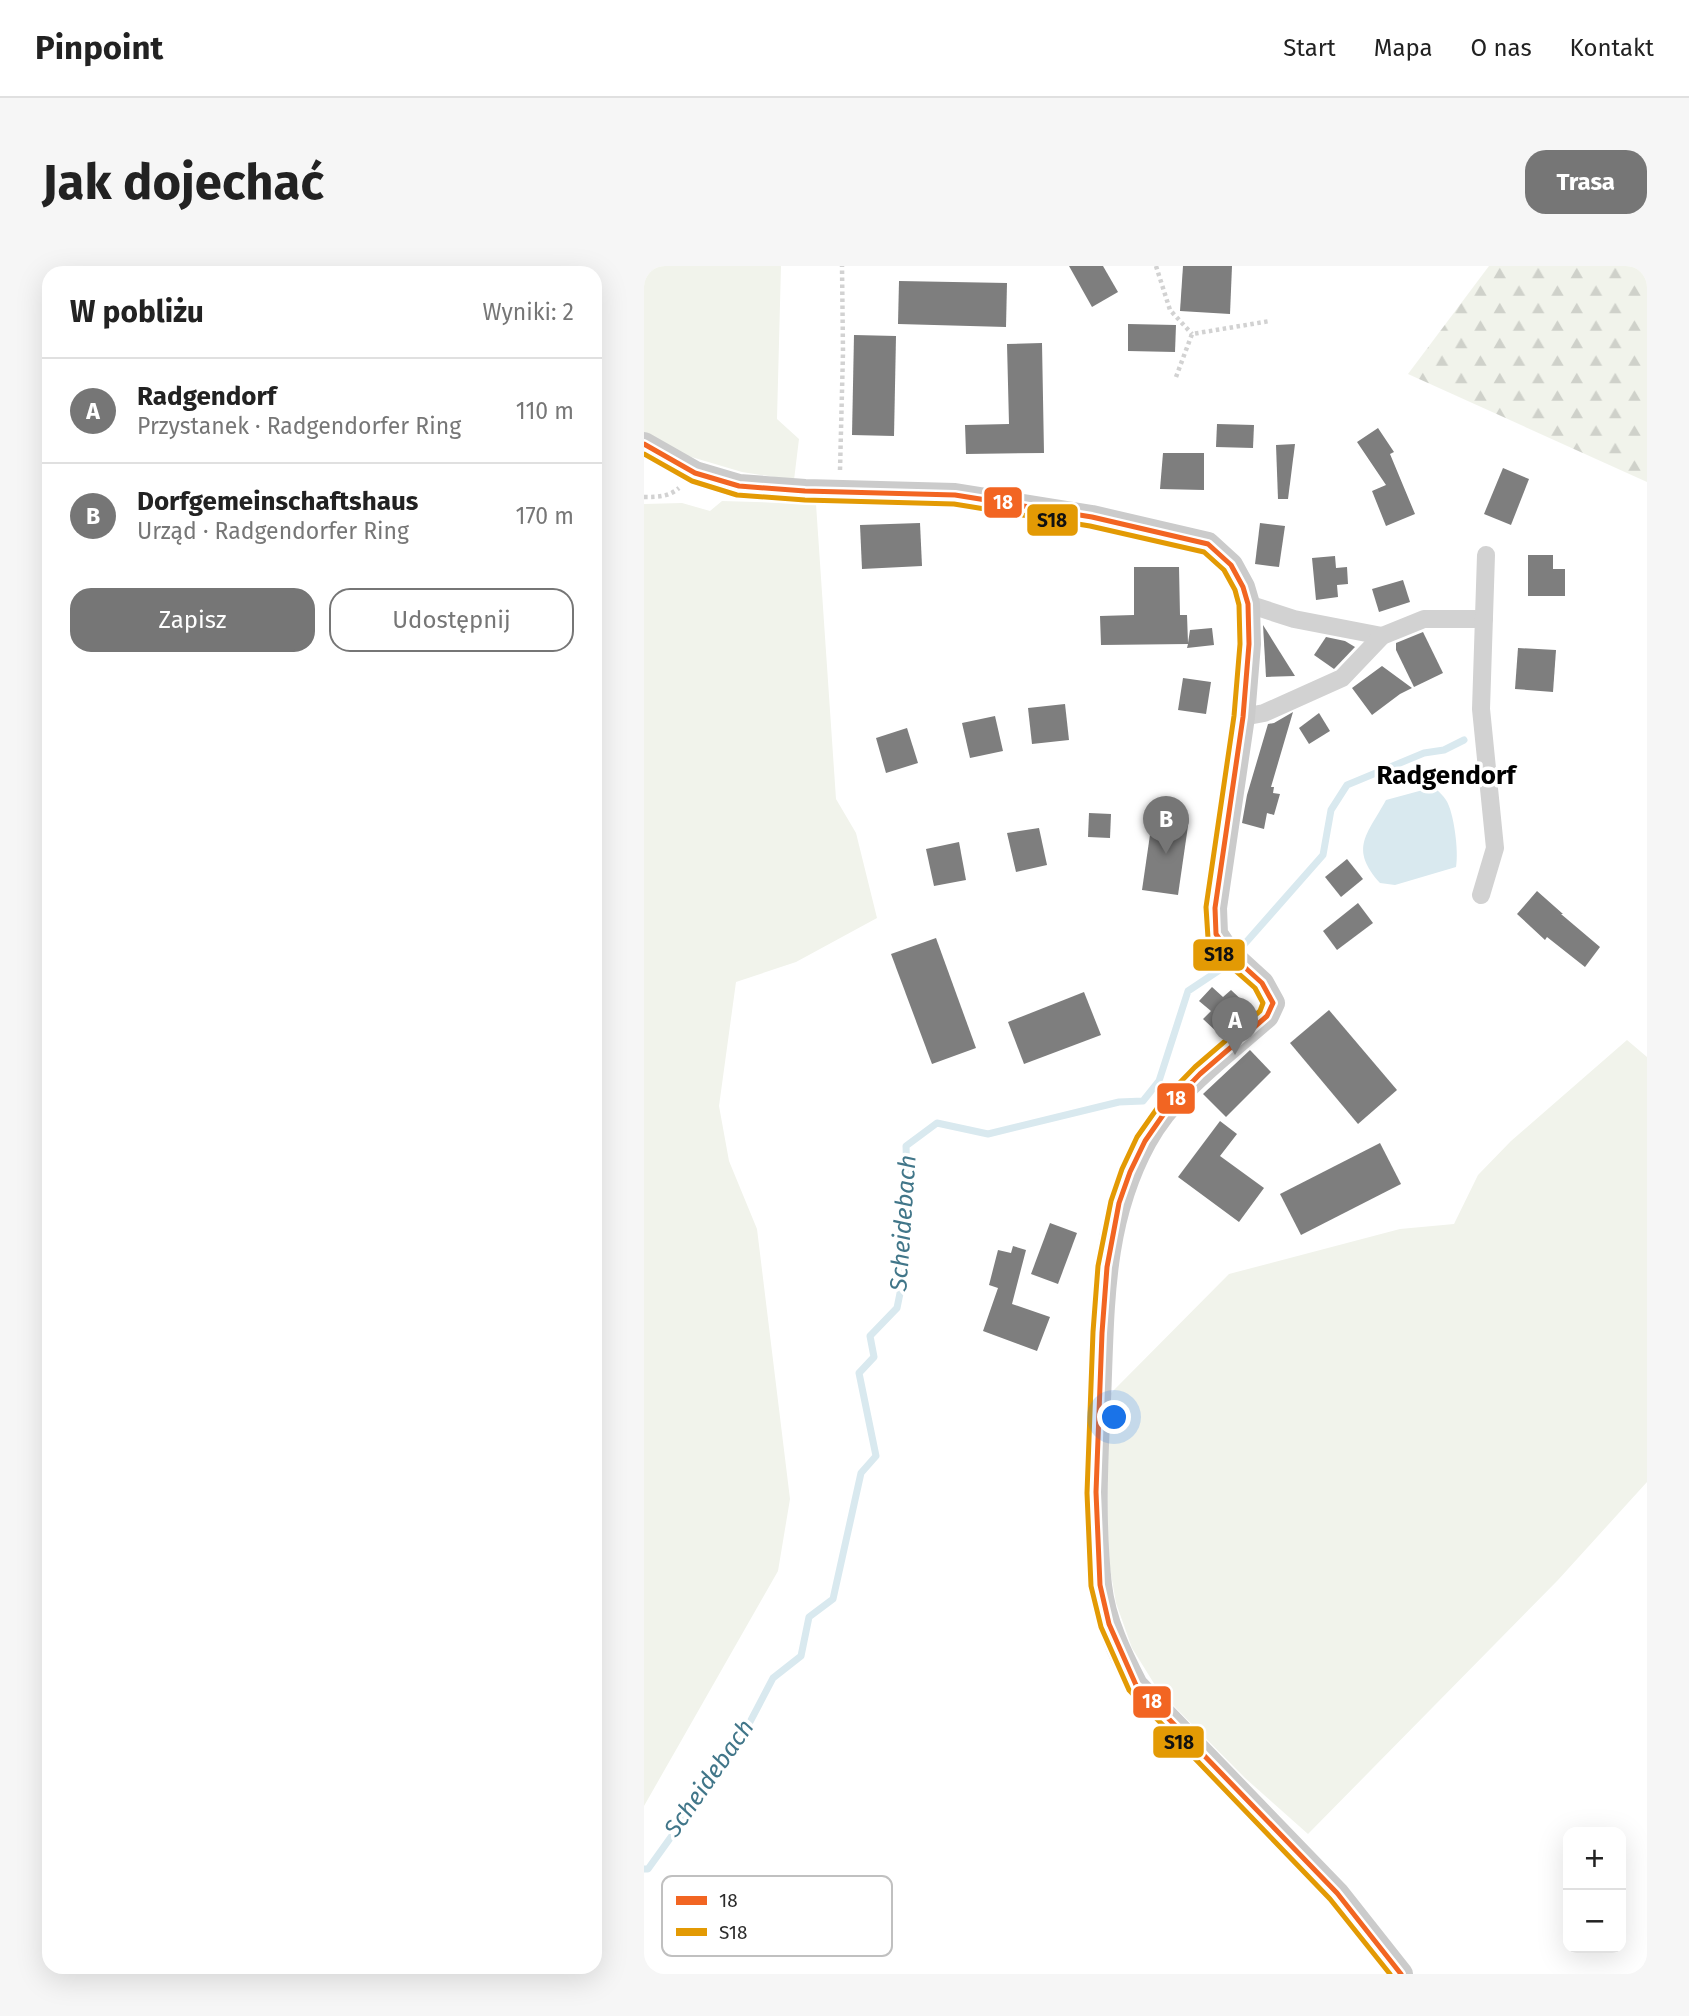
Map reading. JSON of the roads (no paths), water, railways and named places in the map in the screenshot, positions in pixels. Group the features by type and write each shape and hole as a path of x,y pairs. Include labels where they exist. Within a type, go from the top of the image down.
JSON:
{"street":[{"path":"644,444 695,473 739,486 955,495 1092,517 1208,544 1231,565 1248,604 1249,644 1243,717 1215,908 1216,934 1228,952 1262,983 1273,1003 1267,1016 1181,1091 1146,1139 1128,1178 1109,1239 1104,1288 1096,1483 1100,1587 1116,1646 1136,1685 1337,1893 1401,1974"},
{"path":"1481,895 1495,848 1481,709 1486,555"},
{"path":"1248,604 1294,619 1382,636"},
{"path":"1243,717 1264,712 1342,678 1382,636 1424,619 1484,619"}],"waterway":[{"name":"Scheidebach","path":"1241,948 1323,855 1331,810 1347,785 1424,753 1444,750 1464,740"},
{"name":"Scheidebach","path":"644,1869 648,1869 740,1741 773,1678 801,1656 809,1617 833,1599 861,1473 876,1456 859,1373 874,1357 870,1336 897,1308 906,1264 899,1232 907,1174 906,1146 937,1123 988,1134 1119,1102 1143,1101 1159,1081 1188,991 1224,967"}],"place":[{"name":"Dorfgemeinschaftshaus","path":"1166,854"},
{"name":"Radgendorf","path":"1235,1055"}],"district":[{"name":"Radgendorf","path":"1446,775"}]}
